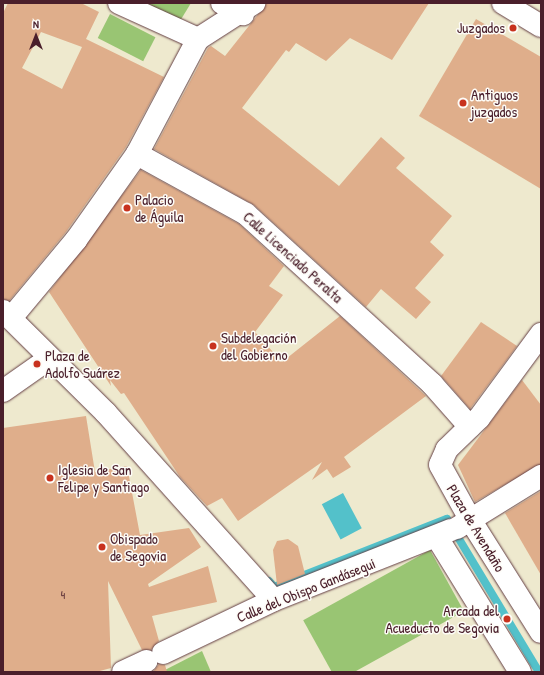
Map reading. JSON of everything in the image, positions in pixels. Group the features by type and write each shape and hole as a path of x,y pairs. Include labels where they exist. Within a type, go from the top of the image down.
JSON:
{"street":[{"path":"119,3 198,39"},
{"path":"222,3 248,8"},
{"path":"503,3 541,26"},
{"path":"248,8 198,39 137,154 76,240 7,314 106,413 274,600"},
{"name":"Calle Licenciado Peralta","path":"137,154 246,214 474,423"},
{"path":"474,423 538,348"},
{"path":"3,391 50,358"},
{"name":"Plaza de Avendaño","path":"474,423 447,448 440,465 454,530 541,632"},
{"name":"Calle del Obispo Gandásegui","path":"123,672 274,600 454,530 541,476"},
{"path":"454,530 520,672"}],"green space":[{"path":"143,3 191,3 180,21"},
{"path":"110,14 155,37 143,61 98,38"},
{"path":"430,550 464,611 354,672 332,672 303,620"},
{"path":"202,651 211,672 161,672"}],"water":[{"path":"343,493 362,528 341,540 322,504"}],"building":[{"path":"8,3 81,3 99,12 86,39 164,77 126,147 66,232 9,301 3,299 3,13","holes":["41,32 82,47 62,89 22,68"]},
{"path":"267,3 429,3 392,60 350,38 326,61 296,43 289,52 286,50 242,108 339,186 381,137 405,158 396,168 452,216 430,242 444,255 415,288 431,302 416,319 381,289 366,307 254,205 154,149 208,48 211,46 225,56"},
{"name":"Antiguos juzgados","path":"476,19 541,57 541,189 419,116"},
{"path":"141,170 239,224 284,266 269,286 283,295 255,332 282,362 340,316 426,396 344,457 351,467 333,478 327,469 312,480 322,462 238,521 222,498 207,506 180,477 124,393 121,394 110,380 111,386 49,292"},
{"path":"481,322 517,346 470,409 441,376"},
{"path":"522,380 541,405 541,464 475,502 458,465"},
{"name":"Obispado de Segovia","path":"86,416 95,472 127,466 140,535 189,528 201,547 148,584 149,587 208,566 217,602 152,616 159,641 151,650 142,650 108,581 111,668 96,672 3,672 3,428"},
{"path":"541,491 541,575 505,513"},
{"path":"288,539 298,546 305,574 277,585 273,550 277,541"},
{"path":"159,664 165,665 167,672 153,672"}],"waterway":[{"path":"269,581 274,587 447,519 539,672"}],"place":[{"name":"Juzgados","path":"513,28"},
{"name":"Antiguos juzgados","path":"463,103"},
{"name":"Palacio de Águila","path":"127,208"},
{"name":"Subdelegación del Gobierno","path":"213,346"},
{"name":"Plaza de Adolfo Suárez","path":"37,364"},
{"name":"Iglesia de San Felipe y Santiago","path":"50,478"},
{"name":"Obispado de Segovia","path":"102,547"},
{"name":"Arcada del Acueducto de Segovia","path":"507,619"}]}
